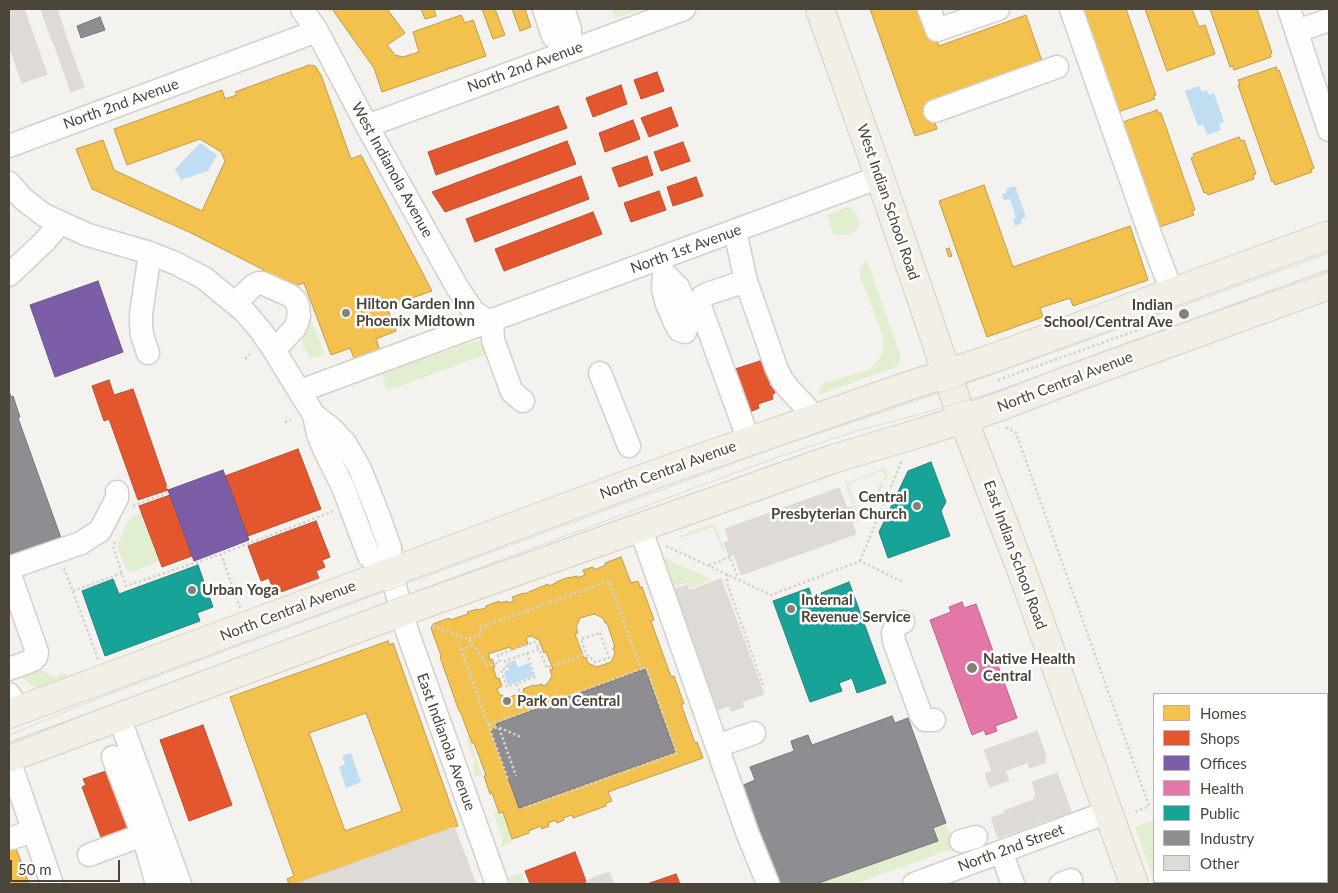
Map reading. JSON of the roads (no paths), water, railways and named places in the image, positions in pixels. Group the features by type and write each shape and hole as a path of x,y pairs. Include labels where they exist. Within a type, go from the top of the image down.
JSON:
{"main road":[{"name":"West Indian School Road","path":"820,9 955,396"},
{"name":"North Central Avenue","path":"11,707 231,633 660,472 746,435 811,420 955,396 1172,292 1329,235"},
{"name":"North Central Avenue","path":"955,396 999,407 1329,285"},
{"name":"North Central Avenue","path":"9,759 400,605 640,527 833,459 923,432 955,396"},
{"name":"East Indian School Road","path":"955,396 1021,569 1120,813 1134,884"}],"street":[{"name":"West Indianola Avenue","path":"302,9 317,31 367,126 457,287 473,311 484,319 492,321"},
{"path":"544,9 553,36 570,51"},
{"path":"563,9 570,29 570,51"},
{"name":"North 2nd Avenue","path":"367,126 684,9"},
{"path":"930,9 937,30 998,9"},
{"path":"1071,9 1172,292"},
{"path":"1289,9 1329,130"},
{"path":"1297,32 1329,20"},
{"name":"North 2nd Avenue","path":"9,146 317,31"},
{"path":"935,111 1057,68"},
{"name":"North 1st Avenue","path":"300,390 880,177"},
{"path":"9,183 22,198 44,215 60,223 88,235 156,255 204,278 244,311 261,331 300,390"},
{"path":"9,275 45,241 60,223"},
{"path":"735,231 739,283 782,380 806,407 811,420"},
{"path":"153,352 152,303 156,255"},
{"path":"235,303 254,285 259,283 291,296 296,301 299,315 297,323 294,329 274,350"},
{"path":"739,283 706,294 702,297 700,306 746,435"},
{"path":"600,373 629,446"},
{"name":"East Indianola Avenue","path":"300,390 314,415 332,429 345,443 360,469 378,514 390,548 391,572 407,630 488,879"},
{"path":"22,664 36,657 37,652 9,570 90,537 100,530 117,498 124,499"},
{"path":"640,527 717,746 755,837 767,874"},
{"path":"9,594 22,664"},
{"path":"9,616 22,664"},
{"path":"904,622 895,627 893,633 894,640 921,715 925,720 934,720"},
{"path":"119,717 151,832 157,884"},
{"path":"717,746 754,733"},
{"path":"114,757 151,832 180,884"},
{"path":"9,759 52,884"},
{"name":"North 2nd Street","path":"914,884 1001,852 1120,813"},
{"path":"12,838 33,831"},
{"path":"89,855 151,832"},
{"path":"1001,852 1013,884"}],"water":[{"path":"1199,86 1202,92 1207,90 1209,95 1214,93 1224,122 1219,124 1221,130 1207,135 1203,125 1198,126 1185,91"},
{"path":"200,143 217,155 208,171 181,180 175,169"},
{"path":"1015,186 1026,217 1021,219 1022,223 1015,226 1013,219 1016,218 1010,199 1004,200 1002,194 1007,193 1006,189"},
{"path":"515,660 518,667 529,663 534,676 508,685 504,672 509,670 507,663"},
{"path":"351,753 361,782 346,788 339,767 345,764 342,756"}],"tram line":[{"path":"9,735 112,693 775,448 966,384 1329,253"},
{"path":"9,745 115,703 778,457 860,430 994,392 1329,272"}],"place":[{"name":"Hilton Garden Inn Phoenix Midtown","path":"346,313"},
{"name":"Indian School/Central Ave","path":"1184,314"},
{"name":"Central Presbyterian Church","path":"917,506"},
{"name":"Urban Yoga","path":"192,590"},
{"name":"Internal Revenue Service","path":"791,609"},
{"name":"Native Health Central","path":"972,668"},
{"name":"Park on Central","path":"507,701"}]}
